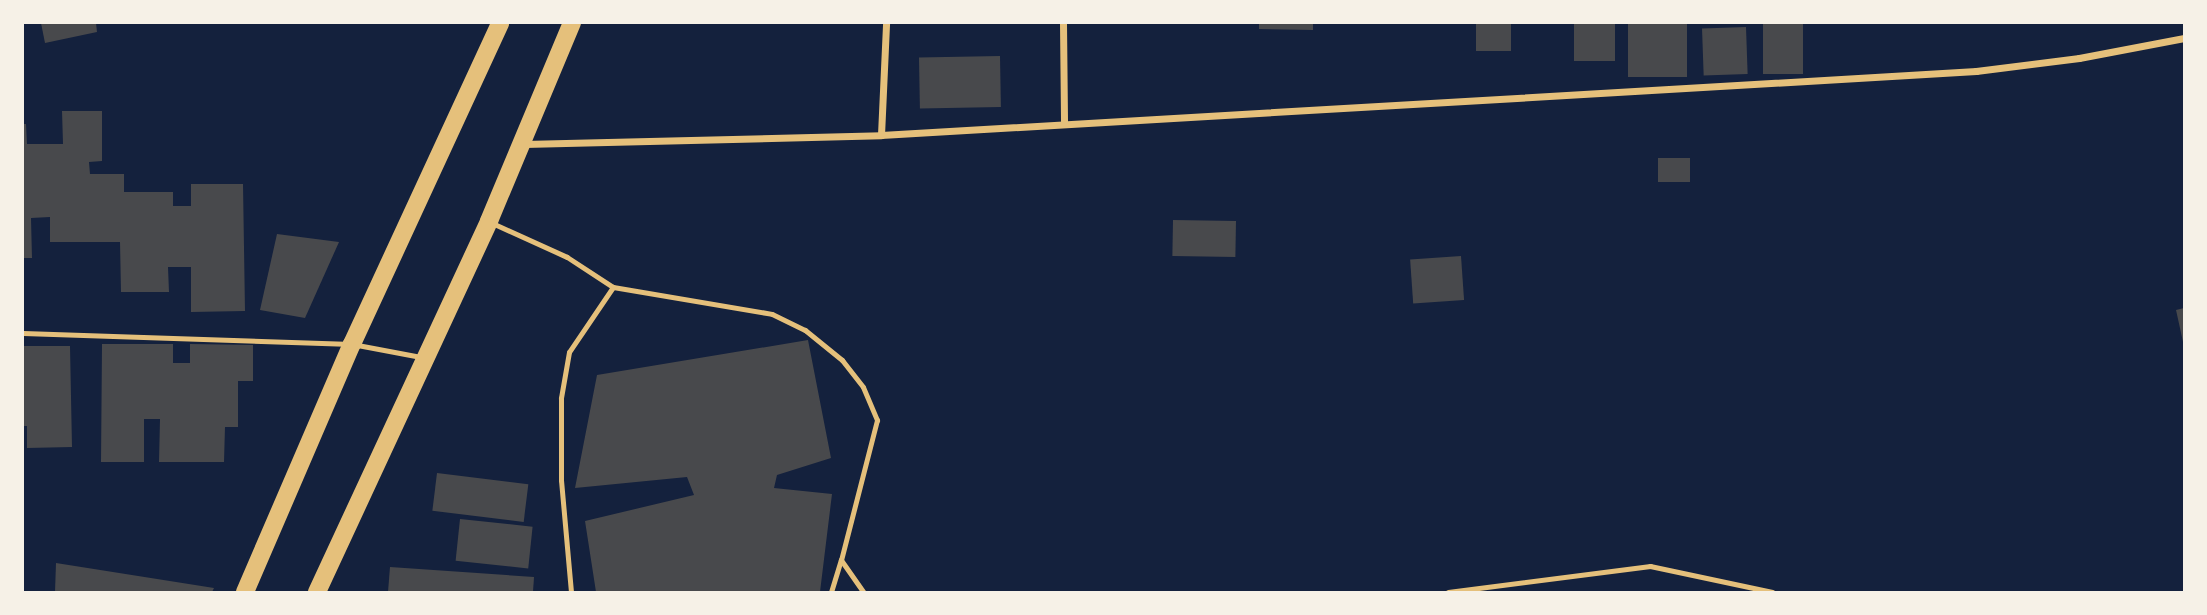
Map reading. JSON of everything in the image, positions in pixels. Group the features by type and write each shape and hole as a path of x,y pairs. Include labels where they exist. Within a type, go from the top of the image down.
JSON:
{"main road":[{"path":"245,592 352,344 500,23"},
{"path":"317,592 489,221 572,23"}],"street":[{"path":"881,135 886,23"},
{"path":"1063,23 1064,124"},
{"path":"523,144 881,135 1976,71 2079,58 2184,38"}],"lane":[{"path":"489,221 567,257 612,287 772,314 805,330 842,360 863,387 877,420 831,592"},
{"path":"571,592 561,480 561,398 569,352 612,287"},
{"path":"23,333 352,344 424,358"},
{"path":"841,560 863,592"},
{"path":"1448,592 1650,566 1772,592"}],"building":[{"path":"41,23 96,23 97,32 45,43"},
{"path":"1259,23 1313,23 1313,30 1259,29"},
{"path":"1476,23 1511,23 1511,51 1476,51"},
{"path":"1574,23 1615,23 1615,61 1574,61"},
{"path":"1628,23 1687,23 1687,77 1628,77"},
{"path":"1763,23 1803,23 1803,74 1763,74"},
{"path":"1746,27 1748,74 1704,76 1702,29"},
{"path":"1000,56 1001,107 920,108 919,57"},
{"path":"62,111 102,111 102,161 89,162 90,174 124,174 124,192 173,192 173,206 191,206 191,184 243,184 245,311 191,312 191,267 168,267 169,292 121,292 120,242 50,242 50,217 31,218 32,258 23,258 23,124 26,124 27,144 63,144"},
{"path":"1658,158 1690,158 1690,182 1658,182"},
{"path":"1173,220 1236,221 1235,257 1172,256"},
{"path":"277,234 339,242 305,318 260,310"},
{"path":"1461,256 1464,300 1413,303 1410,260"},
{"path":"2184,308 2184,342 2183,342 2176,310"},
{"path":"808,340 831,458 777,475 774,488 832,494 820,592 596,592 585,521 694,495 687,477 575,488 597,375"},
{"path":"102,344 173,344 173,363 190,363 190,344 253,345 253,381 238,381 238,427 225,427 224,462 159,462 160,419 144,419 144,462 101,462"},
{"path":"23,346 70,346 72,447 27,448 27,426 23,426"},
{"path":"437,473 528,484 524,522 432,511"},
{"path":"460,519 533,527 528,568 456,561"},
{"path":"56,563 214,588 212,592 55,592"},
{"path":"390,567 534,577 533,592 388,592"}]}
